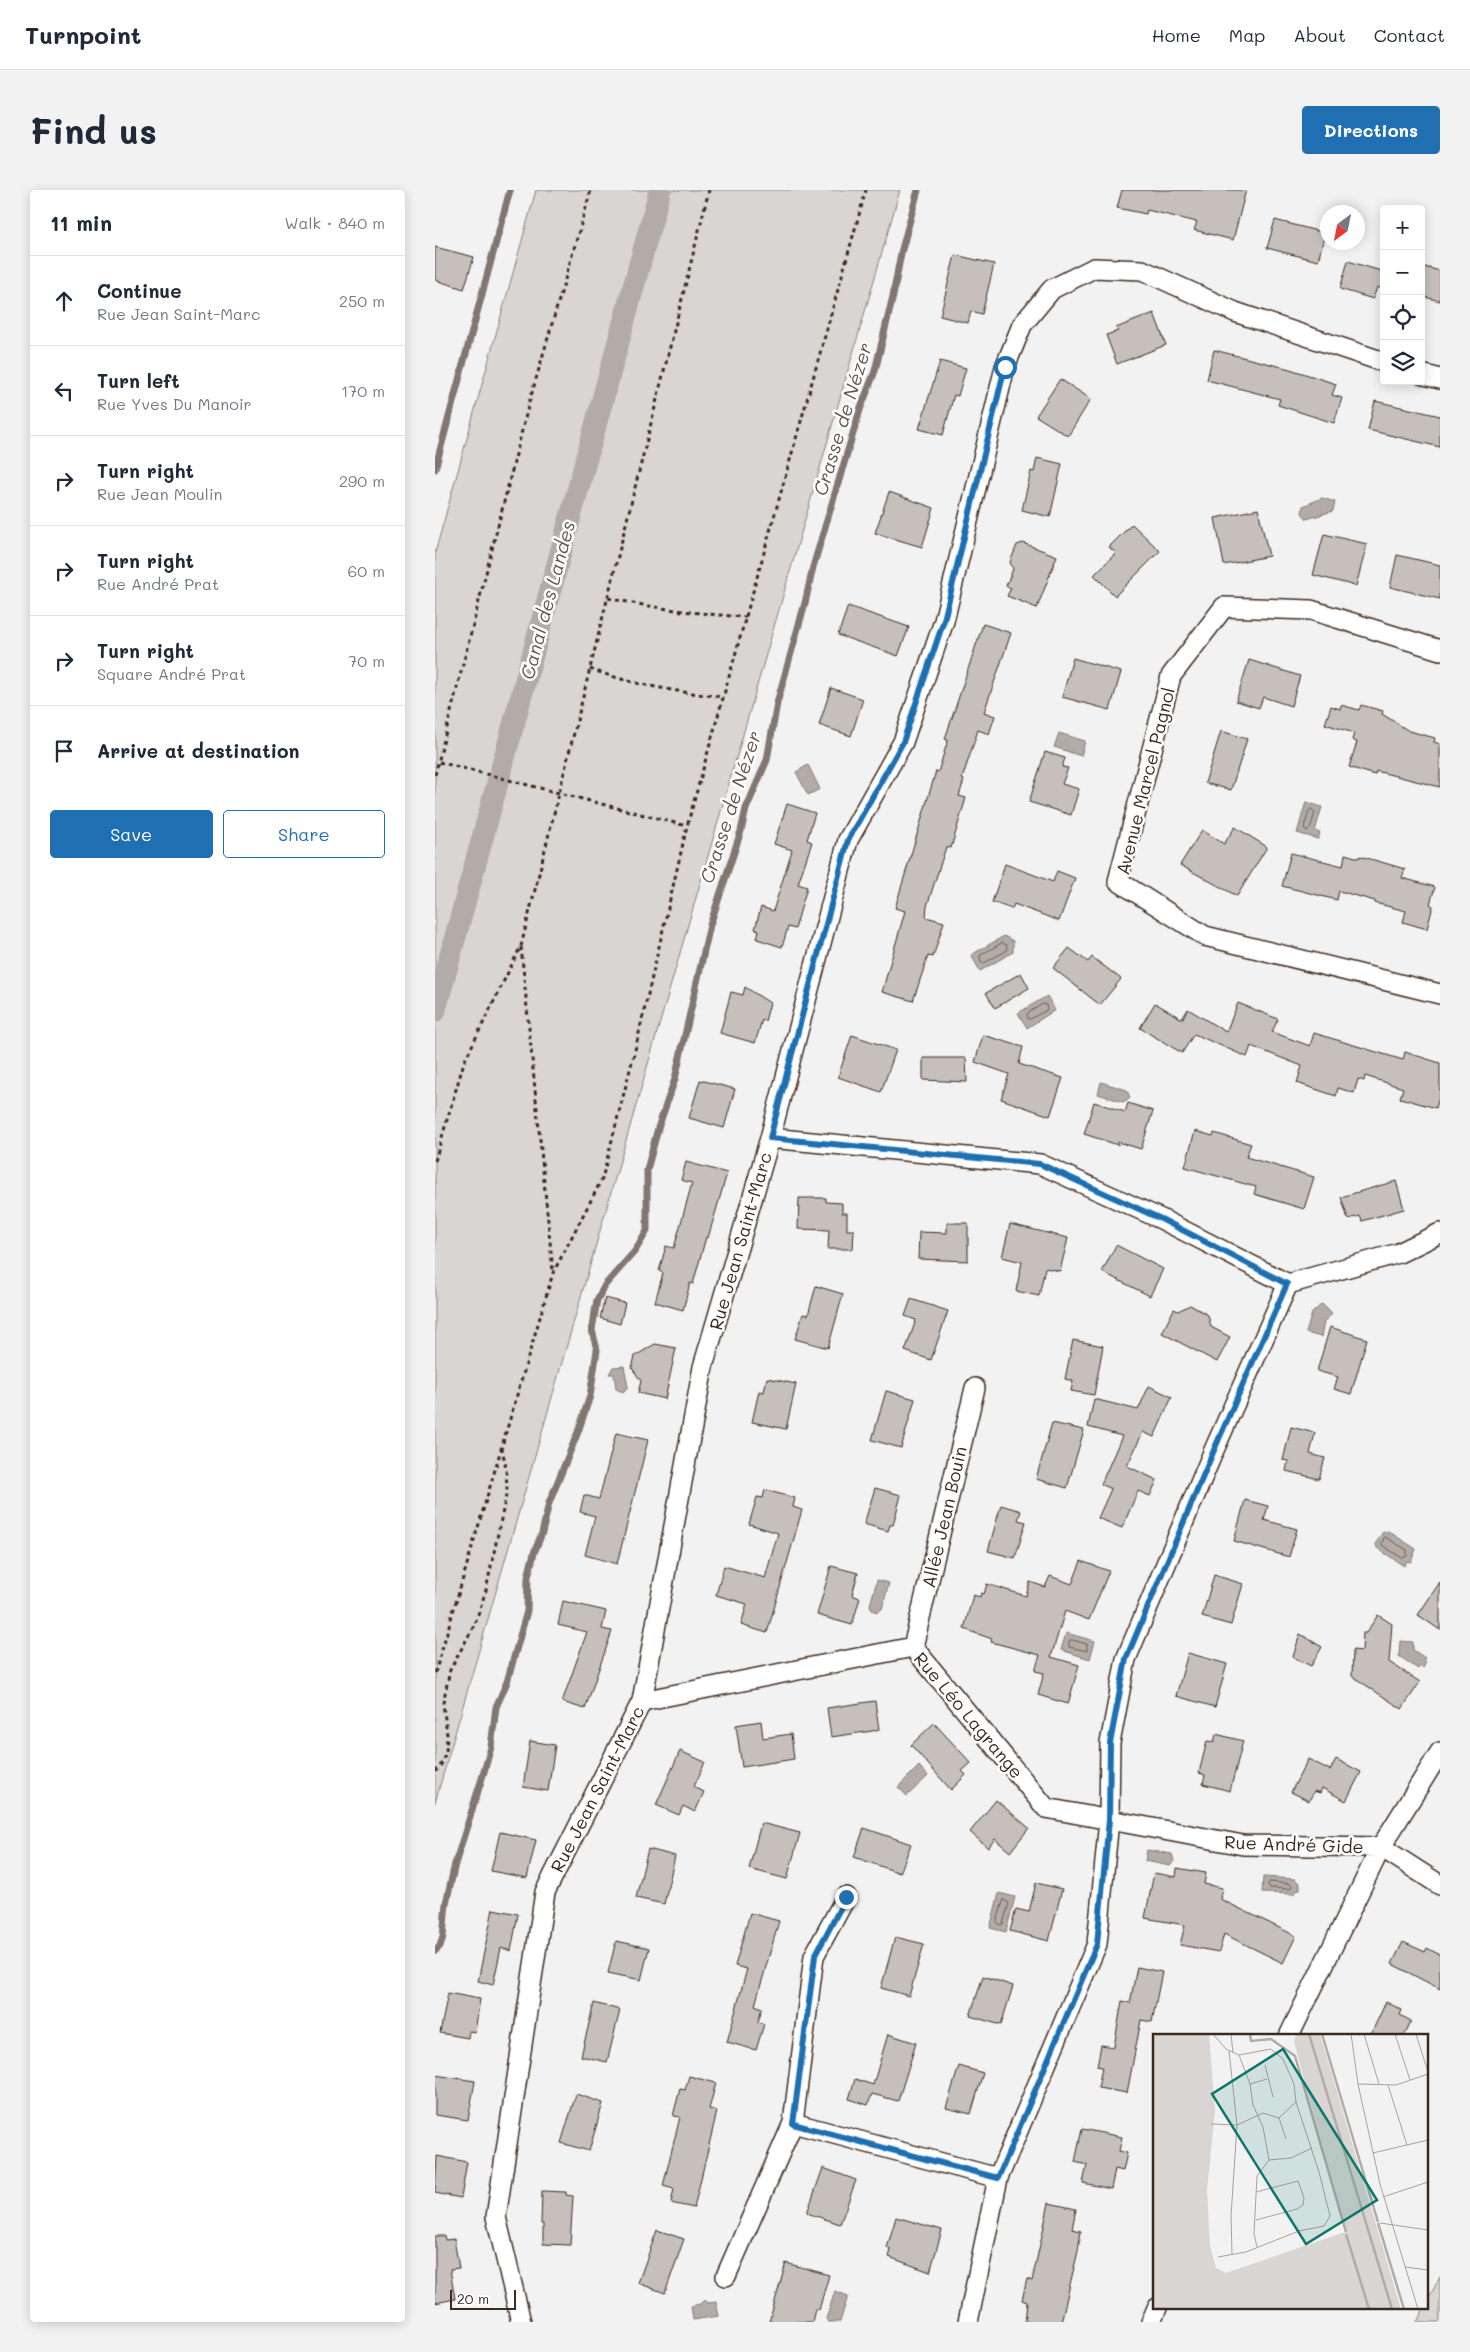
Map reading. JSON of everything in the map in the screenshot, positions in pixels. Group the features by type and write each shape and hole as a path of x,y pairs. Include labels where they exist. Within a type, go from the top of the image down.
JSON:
{"street":[{"name":"Rue Jean Saint-Marc","path":"521,2322 496,2216 545,1892 642,1701 703,1367 770,1138 848,840 903,742 944,620 1005,367 1022,325 1052,289 1094,268 1142,270 1235,312 1380,361"},
{"path":"1425,375 1440,379"},
{"name":"Avenue Marcel Pagnol","path":"1440,650 1311,610 1224,607 1171,676 1118,882 1205,936 1440,994"},
{"path":"770,1138 1040,1164 1161,1219 1287,1284 1399,1253 1440,1234"},
{"path":"968,2322 998,2178 1097,1944 1109,1820 1110,1743 1126,1659 1214,1450 1287,1284"},
{"name":"Allée Jean Bouin","path":"913,1647 975,1388"},
{"name":"Rue Léo Lagrange","path":"642,1701 913,1647 1046,1808 1109,1820"},
{"path":"1290,2034 1381,1847 1440,1752"},
{"name":"Rue André Gide","path":"1109,1820 1243,1845 1381,1847 1440,1885"},
{"path":"726,2276 793,2124 815,1956 846,1897"},
{"path":"793,2124 998,2178"},
{"path":"1151,2322 1156,2310"}],"path":[{"path":"435,775 529,403 591,190"},
{"path":"435,1161 464,1062 521,946 561,792 709,190"},
{"path":"435,1673 553,1272 602,1179 637,1046 687,826 866,190"},
{"path":"608,598 687,613 746,617"},
{"path":"590,669 623,681 656,689 723,697"},
{"path":"439,762 687,826"},
{"path":"521,946 553,1272"},
{"path":"435,1772 440,1767 446,1752 447,1735 443,1703 450,1670 475,1624 486,1590 507,1491 507,1468 502,1448"}],"shaded area":[{"path":"536,190 900,190 435,1803 435,553"},
{"path":"1440,2277 1440,2322 1417,2322 1423,2310 1427,2310 1427,2301"}],"water":[{"path":"1322,498 1335,502 1333,511 1307,519 1302,513 1303,506"},
{"path":"1059,733 1085,741 1081,756 1054,747"},
{"path":"808,765 820,789 808,795 796,772"},
{"path":"1306,802 1322,807 1315,831 1320,833 1318,839 1297,833"},
{"path":"1004,936 1013,941 1013,952 980,971 971,955"},
{"path":"1047,996 1055,1010 1027,1028 1018,1013"},
{"path":"1101,1082 1127,1090 1130,1098 1123,1102 1098,1094"},
{"path":"1322,1304 1332,1314 1324,1322 1321,1337 1306,1333 1312,1313"},
{"path":"624,1366 628,1387 623,1392 616,1389 614,1374 609,1374 613,1367"},
{"path":"1388,1531 1416,1549 1411,1562 1407,1561 1404,1566 1377,1548 1376,1543 1383,1532"},
{"path":"877,1580 889,1583 882,1609 877,1612 872,1610 870,1605"},
{"path":"1066,1633 1095,1641 1090,1659 1061,1650"},
{"path":"1400,1641 1413,1642 1413,1650 1425,1658 1423,1661 1426,1662 1423,1668 1420,1666 1418,1669 1399,1656"},
{"path":"919,1766 928,1776 907,1796 898,1787"},
{"path":"1147,1850 1172,1854 1174,1861 1170,1866 1145,1861"},
{"path":"1263,1877 1295,1879 1300,1884 1300,1889 1295,1894 1262,1893"},
{"path":"999,1893 1015,1897 1006,1932 990,1928"},
{"path":"835,2291 848,2296 840,2322 828,2322 826,2319"},
{"path":"704,2300 709,2303 716,2302 719,2316 693,2320 691,2306 700,2304"}],"building":[{"path":"1122,190 1246,190 1233,240 1194,230 1197,222 1147,210 1146,214 1117,208"},
{"path":"1275,220 1320,232 1321,250 1318,261 1267,248"},
{"path":"435,247 474,257 464,289 435,280"},
{"path":"955,255 994,264 982,314 971,311 968,323 940,316"},
{"path":"1348,261 1380,271 1380,288 1377,287 1373,299 1340,289"},
{"path":"1425,267 1440,271 1440,301 1425,297"},
{"path":"1154,313 1166,345 1117,364 1106,335 1118,331 1116,328"},
{"path":"1214,350 1290,369 1336,384 1332,395 1342,398 1334,423 1278,405 1280,399 1207,380"},
{"path":"940,361 966,368 958,396 954,395 943,435 919,429"},
{"path":"1060,379 1091,399 1068,436 1036,416"},
{"path":"1375,401 1440,416 1440,447 1368,430"},
{"path":"1037,458 1062,464 1050,517 1022,510 1031,471 1034,472"},
{"path":"889,492 934,508 922,547 875,533"},
{"path":"1258,509 1269,556 1224,565 1215,518"},
{"path":"1132,524 1160,551 1115,596 1094,575 1116,553 1109,547"},
{"path":"1324,534 1367,544 1356,586 1313,575"},
{"path":"1023,543 1057,556 1037,608 1007,596 1011,588 1006,586 1013,569 1010,562 1017,545"},
{"path":"1397,555 1440,565 1440,599 1390,587"},
{"path":"848,606 909,627 898,656 838,635"},
{"path":"983,624 1011,633 984,712 995,716 989,734 978,730 962,779 964,780 959,796 966,798 951,848 946,847 927,906 926,917 944,922 933,957 928,956 913,1001 882,992 905,911 895,908 936,771 938,772 948,740 945,739"},
{"path":"1073,658 1121,672 1110,710 1062,697"},
{"path":"1249,660 1300,676 1291,706 1263,697 1259,708 1236,701"},
{"path":"831,688 863,699 851,736 819,725"},
{"path":"1341,705 1359,710 1361,705 1383,711 1382,714 1409,731 1435,738 1434,742 1440,744 1440,787 1376,771 1375,775 1349,767 1357,742 1352,740 1354,733 1325,724 1331,706 1340,709"},
{"path":"1221,731 1247,739 1231,790 1205,783"},
{"path":"1045,752 1065,758 1062,767 1068,768 1062,784 1079,789 1071,815 1029,802"},
{"path":"787,804 815,813 807,840 812,842 798,884 807,887 795,929 788,927 782,947 757,939 759,930 755,929 761,907 773,911 792,850 774,844"},
{"path":"1235,827 1267,847 1237,896 1180,865 1202,830 1224,844"},
{"path":"1291,853 1343,866 1345,854 1359,858 1360,856 1405,869 1402,878 1435,887 1430,904 1433,906 1427,929 1403,922 1406,911 1375,903 1375,901 1339,891 1337,900 1282,886"},
{"path":"1005,864 1053,882 1057,871 1075,878 1059,921 1014,904 1012,909 992,902"},
{"path":"1069,948 1088,962 1092,957 1121,979 1100,1005 1053,968"},
{"path":"1021,973 1029,988 995,1008 986,993"},
{"path":"745,987 770,1003 765,1021 762,1020 755,1043 720,1033 731,992 743,995"},
{"path":"1155,1003 1182,1019 1188,1009 1226,1032 1238,1003 1278,1019 1272,1032 1310,1046 1314,1033 1403,1060 1405,1052 1440,1063 1440,1094 1436,1108 1400,1098 1403,1088 1365,1076 1364,1081 1358,1079 1354,1093 1338,1088 1336,1096 1297,1083 1302,1066 1251,1046 1247,1057 1194,1034 1182,1053 1140,1028"},
{"path":"852,1035 896,1050 881,1092 838,1077"},
{"path":"983,1035 1023,1047 1019,1064 1063,1078 1050,1116 1001,1099 1009,1074 975,1062"},
{"path":"923,1058 966,1058 967,1082 923,1080"},
{"path":"700,1080 735,1089 724,1128 689,1118"},
{"path":"1094,1102 1125,1112 1128,1103 1153,1111 1141,1149 1118,1142 1118,1145 1084,1134"},
{"path":"1195,1131 1213,1136 1214,1133 1251,1144 1246,1157 1314,1177 1304,1209 1254,1194 1256,1187 1185,1167"},
{"path":"686,1162 727,1173 708,1238 706,1237 693,1284 690,1283 683,1310 655,1302 663,1273 659,1271 666,1246 674,1248 692,1183 681,1180"},
{"path":"1396,1181 1404,1209 1362,1221 1360,1216 1348,1219 1341,1197"},
{"path":"799,1198 826,1198 826,1202 842,1203 842,1213 847,1213 847,1230 854,1230 853,1249 828,1249 829,1230 798,1229"},
{"path":"947,1223 968,1223 968,1261 918,1259 919,1232 947,1233"},
{"path":"1010,1224 1068,1238 1060,1271 1045,1268 1039,1296 1016,1291 1022,1262 1002,1257"},
{"path":"1116,1245 1163,1269 1150,1296 1102,1272"},
{"path":"816,1286 843,1294 828,1348 795,1339 803,1314 808,1315"},
{"path":"605,1298 625,1303 620,1324 600,1318"},
{"path":"911,1299 948,1311 931,1360 905,1351 916,1320 905,1316"},
{"path":"1190,1305 1208,1315 1211,1327 1230,1337 1217,1362 1162,1333 1174,1309 1178,1311"},
{"path":"1330,1327 1367,1339 1351,1394 1334,1389 1338,1377 1317,1371"},
{"path":"1073,1340 1103,1346 1094,1395 1071,1391 1073,1381 1065,1379"},
{"path":"655,1344 676,1348 665,1399 638,1393 641,1381 632,1368 635,1356"},
{"path":"767,1378 796,1384 786,1429 752,1422 759,1391 764,1392"},
{"path":"1149,1386 1172,1397 1154,1437 1143,1432 1127,1466 1157,1480 1150,1496 1138,1491 1122,1528 1098,1518 1111,1489 1101,1484 1122,1436 1088,1427 1094,1399 1138,1410"},
{"path":"886,1391 915,1399 901,1448 872,1440"},
{"path":"1052,1423 1084,1430 1067,1488 1036,1479"},
{"path":"1291,1427 1315,1433 1310,1454 1325,1458 1319,1479 1286,1471 1288,1461 1283,1460"},
{"path":"616,1433 648,1440 617,1564 585,1555 595,1516 580,1512 584,1495 599,1499"},
{"path":"875,1488 901,1495 893,1525 890,1525 888,1531 864,1524"},
{"path":"765,1490 795,1498 793,1507 802,1510 767,1633 741,1625 747,1604 716,1595 724,1566 765,1578 778,1533 749,1524 757,1497 763,1498"},
{"path":"1245,1500 1268,1506 1264,1520 1297,1529 1289,1557 1234,1541"},
{"path":"1001,1505 1021,1511 1018,1520 1026,1522 1015,1558 988,1551"},
{"path":"1081,1561 1109,1571 1089,1620 1065,1611 1051,1657 1079,1665 1068,1704 1038,1695 1044,1673 1035,1671 1040,1655 991,1642 992,1639 964,1629 973,1595 980,1597 981,1593 984,1594 987,1584 1026,1596 1030,1582 1045,1587 1050,1576 1072,1584"},
{"path":"831,1566 858,1573 852,1595 860,1598 852,1625 817,1615"},
{"path":"1214,1575 1243,1584 1231,1625 1202,1617"},
{"path":"1440,1582 1440,1630 1418,1615"},
{"path":"563,1601 606,1611 602,1629 612,1631 585,1709 562,1702 587,1632 558,1625"},
{"path":"1378,1615 1392,1624 1389,1662 1420,1682 1402,1709 1352,1676 1353,1650 1362,1651 1363,1633 1366,1633"},
{"path":"1300,1634 1322,1647 1311,1666 1293,1657"},
{"path":"1188,1653 1227,1664 1215,1707 1176,1696"},
{"path":"875,1701 879,1730 831,1737 827,1708"},
{"path":"761,1721 763,1738 791,1734 794,1759 742,1767 736,1725"},
{"path":"934,1723 971,1763 962,1771 966,1775 951,1790 911,1745"},
{"path":"1216,1734 1243,1741 1230,1791 1203,1784 1205,1775 1199,1773 1207,1741 1214,1742"},
{"path":"530,1741 555,1745 548,1791 523,1787"},
{"path":"680,1751 705,1762 694,1787 704,1792 695,1812 683,1806 679,1815 656,1805"},
{"path":"1308,1759 1330,1770 1336,1759 1361,1772 1346,1801 1322,1788 1320,1793 1314,1791 1309,1801 1291,1792"},
{"path":"996,1800 1029,1828 1010,1852 995,1839 988,1848 970,1832"},
{"path":"761,1823 800,1833 787,1879 749,1869"},
{"path":"864,1828 911,1844 900,1873 854,1857"},
{"path":"500,1832 536,1840 527,1878 491,1871"},
{"path":"648,1849 675,1856 664,1904 636,1898"},
{"path":"1177,1868 1206,1873 1204,1884 1222,1888 1220,1899 1296,1936 1283,1963 1224,1934 1219,1952 1180,1945 1185,1925 1145,1918 1154,1873 1176,1877"},
{"path":"1036,1883 1062,1889 1049,1941 1010,1931 1016,1909 1029,1912"},
{"path":"493,1909 518,1914 511,1951 501,1948 493,1985 478,1981"},
{"path":"750,1913 779,1921 755,2005 762,2008 758,2022 764,2024 756,2050 727,2042 747,1969 735,1966"},
{"path":"895,1937 924,1944 909,1996 881,1988"},
{"path":"616,1941 649,1948 641,1980 608,1973"},
{"path":"1403,1942 1425,1952 1427,1948 1440,1955 1440,1989 1392,1964"},
{"path":"1137,1967 1162,1972 1152,2022 1141,2020 1127,2093 1098,2088 1102,2067 1097,2066 1101,2045 1114,2047 1122,2001 1130,2003"},
{"path":"983,1976 1013,1986 1001,2025 970,2016"},
{"path":"448,1993 480,1999 475,2032 469,2031 468,2038 440,2033"},
{"path":"1386,2002 1402,2010 1400,2015 1411,2021 1405,2034 1371,2034"},
{"path":"594,2003 620,2010 607,2062 581,2056"},
{"path":"888,2034 916,2043 898,2101 872,2094 868,2105 849,2099 855,2079 873,2085"},
{"path":"959,2066 983,2073 971,2114 946,2108"},
{"path":"435,2075 475,2081 468,2120 435,2115"},
{"path":"689,2076 716,2083 709,2109 717,2111 694,2208 671,2203 674,2189 663,2186 680,2117 673,2116 680,2089 685,2090"},
{"path":"576,2094 603,2103 589,2151 561,2143"},
{"path":"1082,2129 1122,2137 1119,2151 1127,2153 1123,2171 1115,2169 1111,2189 1083,2183 1087,2165 1075,2162"},
{"path":"437,2156 467,2162 461,2198 435,2193"},
{"path":"823,2168 856,2180 840,2224 807,2213"},
{"path":"542,2191 566,2192 566,2195 573,2196 570,2245 543,2244 543,2224 541,2224"},
{"path":"1049,2203 1076,2209 1072,2229 1081,2231 1078,2251 1061,2322 1025,2322 1027,2302 1022,2300 1027,2279 1032,2281"},
{"path":"896,2217 942,2230 930,2272 889,2257 891,2250 887,2248"},
{"path":"657,2230 684,2239 665,2293 638,2283"},
{"path":"435,2236 444,2236 445,2240 454,2239 459,2268 450,2269 455,2299 435,2303"},
{"path":"786,2263 829,2275 819,2310 815,2309 812,2322 769,2322"}],"waterway":[{"path":"435,469 510,190"},
{"name":"Canal des Landes","path":"435,1011 660,190"},
{"name":"Crasse de Nézer","path":"435,1951 440,1946 443,1937 446,1903 455,1864 491,1747 496,1707 507,1682 527,1611 528,1577 534,1553 542,1533 549,1503 578,1432 590,1396 597,1350 592,1330 597,1300 605,1285 635,1251 647,1231 647,1170 658,1128 675,1079 710,925 741,831 746,809 767,760 777,703 813,567 860,410 875,371 901,253 918,190"}],"route":[{"path":"846,1897 815,1956 793,2124 998,2178 1097,1944 1109,1820 1110,1743 1126,1659 1214,1450 1287,1284 1161,1219 1040,1164 770,1138 848,840 903,742 944,620 1005,367"}]}
